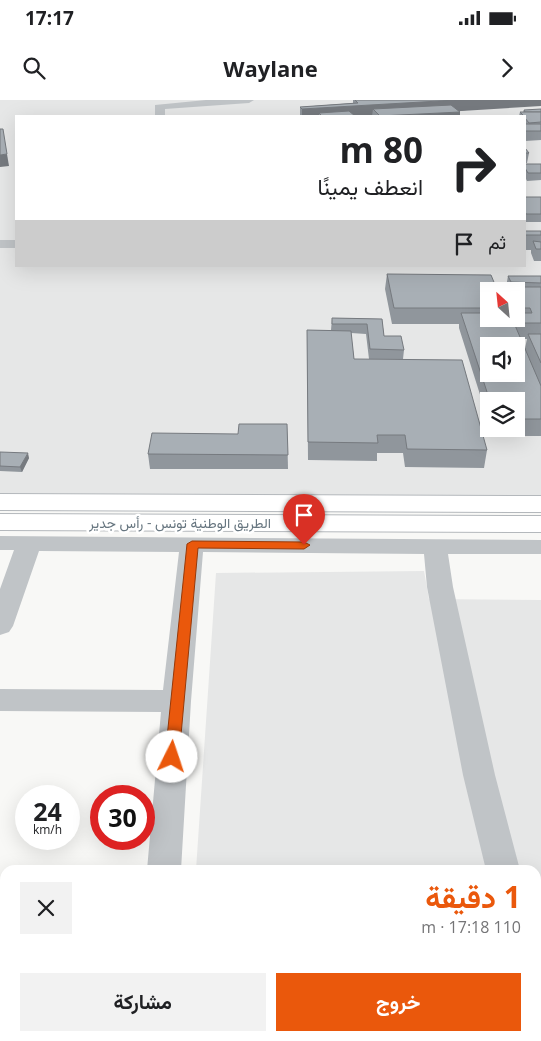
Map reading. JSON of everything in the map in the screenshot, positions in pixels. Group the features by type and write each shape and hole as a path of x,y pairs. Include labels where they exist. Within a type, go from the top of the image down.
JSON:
{"main road":[{"name":"الطريق الوطنية تونس - رأس جدير","path":"0,502 541,504"},
{"name":"الطريق الوطنية تونس - رأس جدير","path":"0,522 541,524"}],"street":[{"path":"160,115 159,107 249,100"},
{"path":"217,101 228,115"},
{"path":"185,104 191,115"},
{"path":"0,244 15,244"},
{"path":"0,543 541,548"},
{"path":"0,626 29,543"},
{"path":"164,865 176,701 192,544"},
{"path":"435,546 442,596 480,775 502,865"},
{"path":"0,700 176,701"}],"shaded area":[{"path":"0,100 541,100 541,495 0,495"},
{"path":"424,571 429,599 541,600 541,865 196,865 216,573"}],"building":[{"path":"355,100 456,100 302,109 300,107 358,103"},
{"path":"451,105 460,112 379,115 373,109"},
{"path":"541,109 541,112 525,112 524,110"},
{"path":"349,111 354,115 321,115 319,113"},
{"path":"520,112 541,112 541,122 529,123 526,115"},
{"path":"526,124 541,124 541,131 526,131"},
{"path":"0,129 3,129 7,154 0,155"},
{"path":"526,164 541,164 541,173 528,173"},
{"path":"526,197 541,197 541,214 526,214"},
{"path":"526,231 541,231 541,235 526,235"},
{"path":"533,241 541,242 541,249 536,249"},
{"path":"387,274 491,275 494,282 480,282 480,308 394,308"},
{"path":"508,276 541,276 541,283 511,282"},
{"path":"525,287 541,287 541,323 525,323 525,313 532,313 530,308 525,308"},
{"path":"461,313 480,313 480,328 516,328 520,337 480,337 480,371"},
{"path":"332,318 382,319 384,336 401,336 404,350 370,349 367,324 332,324"},
{"path":"307,330 351,331 354,359 462,360 480,425 480,437 483,437 487,450 407,449 405,435 377,435 378,443 308,442"},
{"path":"528,334 541,334 541,363"},
{"path":"525,349 541,386 541,419 525,419 525,392 487,392 484,382 525,382"},
{"path":"239,424 287,424 288,455 148,454 152,433 238,434"},
{"path":"0,452 28,453 20,467 0,466"}],"route":[{"path":"172,757 192,544 304,545"}]}
